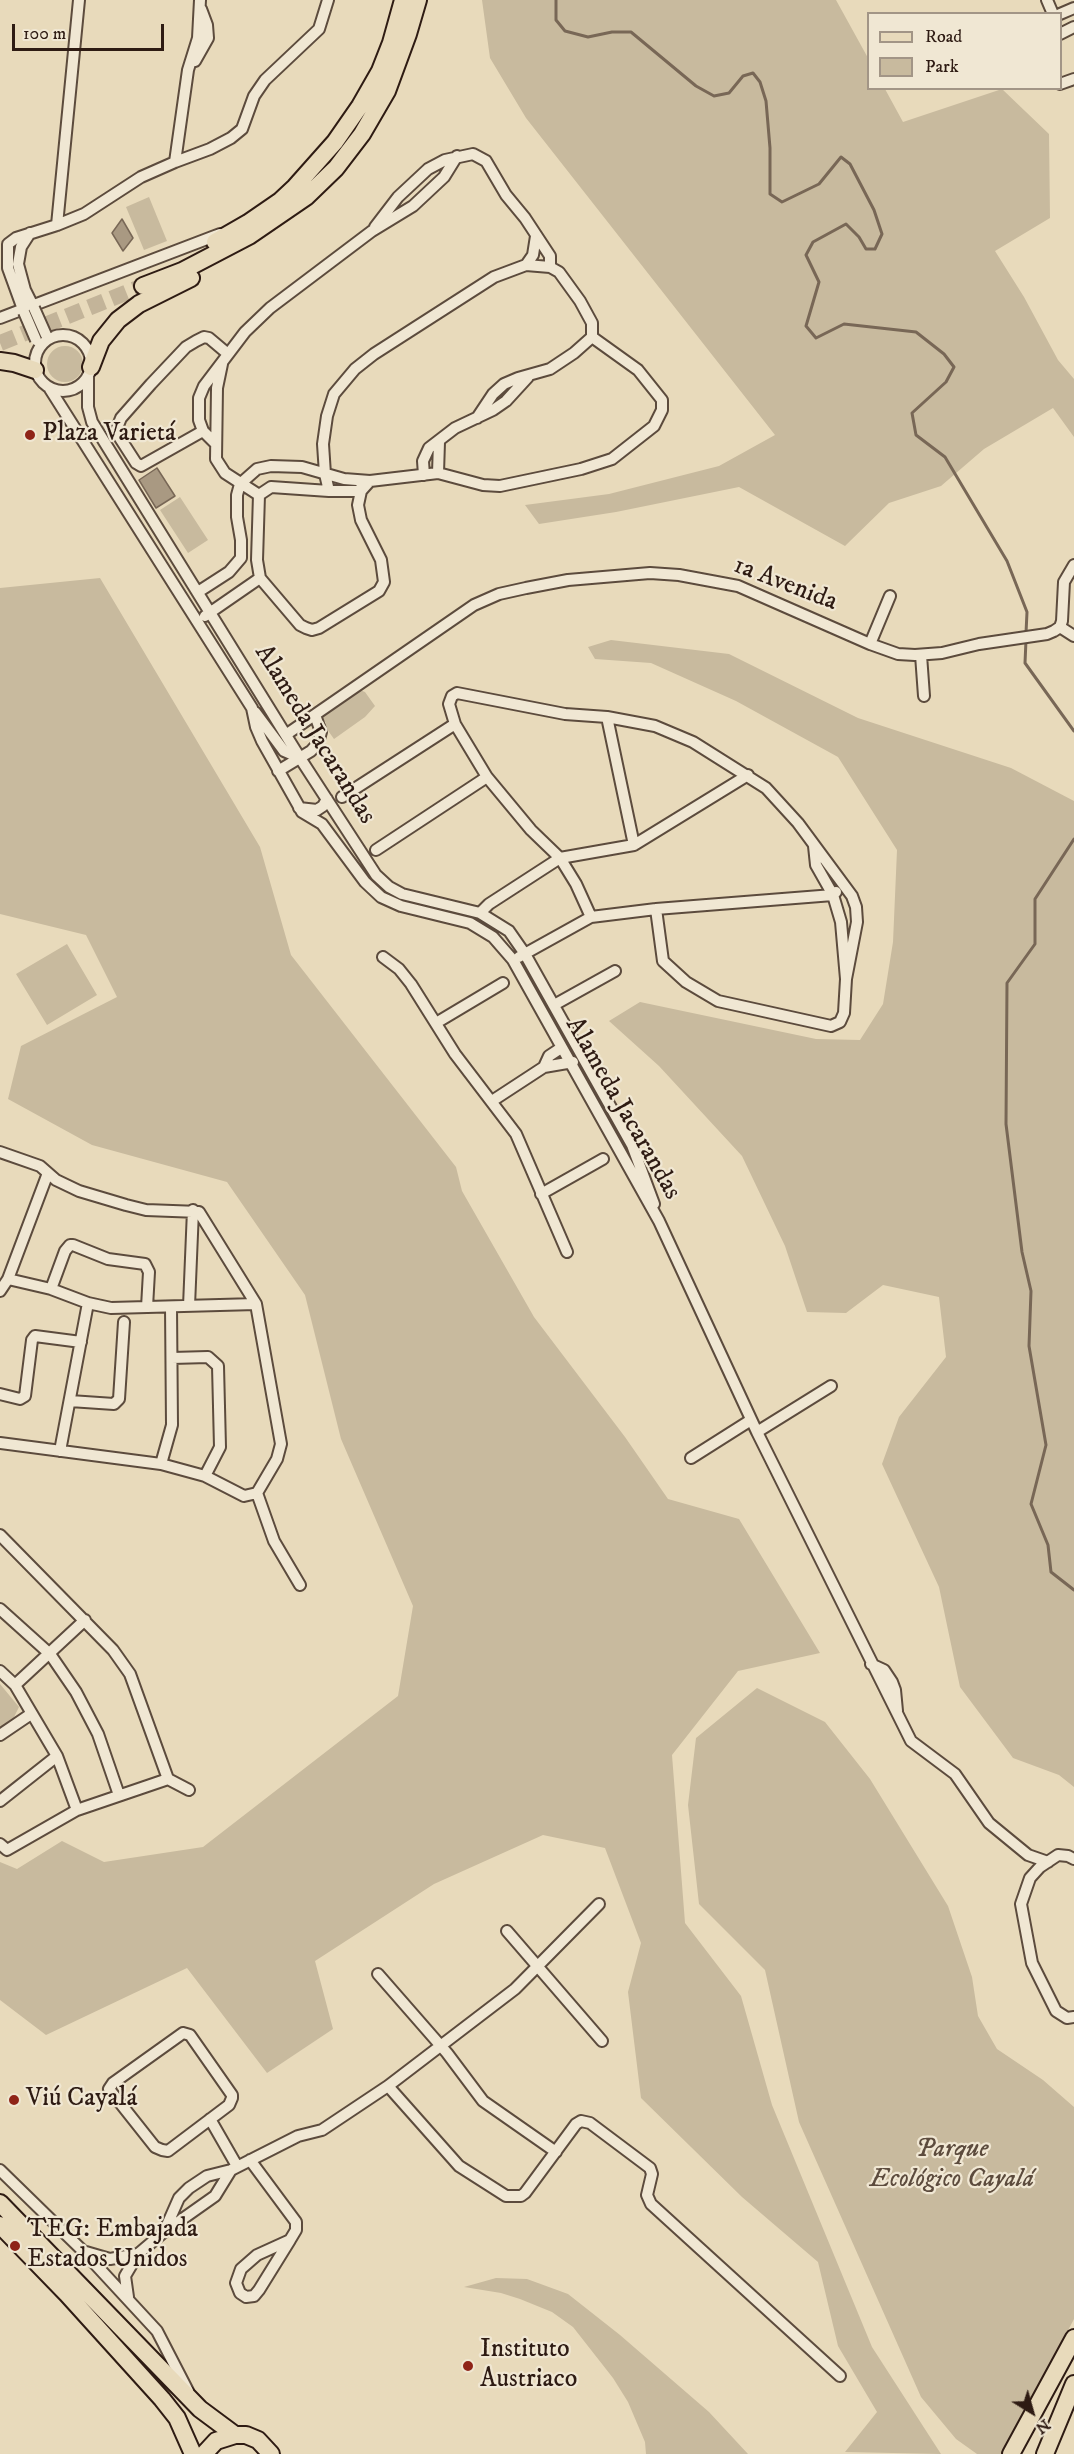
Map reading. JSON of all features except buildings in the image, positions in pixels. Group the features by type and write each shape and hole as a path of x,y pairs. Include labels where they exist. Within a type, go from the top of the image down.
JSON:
{"main road":[{"path":"306,197 249,236 182,271 142,280 248,223 295,187 347,126 372,86 387,55 403,0"},
{"path":"89,371 106,333 128,311 245,249 293,213 336,168 362,134 387,91 418,0"},
{"path":"0,361 35,370"},
{"path":"0,2203 200,2409 235,2434"},
{"path":"0,2225 68,2294 162,2398 177,2418 193,2454"},
{"path":"1011,2454 1074,2338"},
{"path":"1072,2388 1060,2396 1055,2390 1074,2353"},
{"path":"1045,2454 1072,2388"},
{"path":"1038,2454 1052,2413 1050,2405 1042,2397"},
{"path":"204,2454 216,2441 235,2434 246,2435 258,2440 271,2454"}],"street":[{"path":"57,225 79,0"},
{"path":"43,340 60,335 76,339 88,351 89,371 83,383 67,391 50,388 43,384 35,370 34,362 43,340 28,308 18,264 21,247 30,233 84,214 141,177 231,138 242,129 254,96 265,80 319,29 328,0"},
{"path":"175,162 188,70 198,38 200,3"},
{"path":"372,231 411,183 428,169 458,156 473,154 486,161 550,256 550,267"},
{"path":"214,442 203,431 199,420 199,398 204,386 244,332 270,308 372,231 421,199 444,177 458,156"},
{"path":"0,318 248,223"},
{"path":"526,266 533,255 536,236"},
{"path":"329,492 323,444 327,416 334,394 355,369 374,354 474,288 494,277 526,266 550,267 559,272 580,301 592,323 592,337"},
{"path":"203,431 141,466 136,464 117,435 121,418 186,348 204,337 209,338 225,358"},
{"path":"424,475 423,460 429,448 455,428 477,418 493,394 504,384 557,366 592,337"},
{"path":"259,495 271,487 329,492 364,484 438,474 483,486 515,484 604,462 624,451 654,426 662,410 662,400 656,389 638,370 592,337"},
{"path":"225,358 217,388 217,425 214,442 216,459 219,467 240,484 259,495"},
{"name":"Alameda Jacarandas","path":"89,371 88,407 92,422 300,758 376,875 389,887 413,897 480,913 509,931 525,954 632,1144 649,1187 659,1221"},
{"name":"Alameda Jacarandas","path":"50,388 252,708 256,727 299,808 322,824 365,882 381,897 401,906 470,923 494,937 513,960 659,1221"},
{"path":"438,474 439,442"},
{"path":"198,592 229,572 241,558 237,495 240,484 257,469 271,466 302,467 364,484"},
{"path":"259,495 257,560 260,578 300,625 312,630 379,591 384,582 384,570 361,519 358,505 364,484"},
{"path":"1074,565 1064,582 1064,612 1060,627 1074,636"},
{"name":"1a Avenida","path":"287,734 474,605 499,594 568,580 650,573 679,575 738,586 898,654 921,655 1033,637 1047,634 1060,627"},
{"path":"198,621 260,578"},
{"path":"870,644 890,596"},
{"path":"921,655 924,696"},
{"path":"591,917 576,884 560,858 531,830 487,777 454,724 449,704 452,696 457,693 566,714 607,717 655,726 693,742 766,788 783,804 845,886 856,907 856,922 846,979 844,1013 840,1022 831,1026 718,1001 686,982 663,961 656,909"},
{"path":"252,708 284,751 300,758"},
{"path":"278,771 315,748 321,732 315,715"},
{"path":"607,717 634,845"},
{"path":"342,797 454,724"},
{"path":"480,913 489,904 560,858 634,845 748,775"},
{"path":"376,850 487,777"},
{"path":"299,808 317,810 327,799"},
{"path":"340,849 338,838 344,833 349,834"},
{"path":"814,846 816,865 833,895 841,922 846,979"},
{"path":"513,960 591,917 656,909 833,895 845,886"},
{"path":"383,957 399,969 411,984 454,1054 516,1134 567,1252"},
{"path":"554,1005 615,972"},
{"path":"436,1023 503,983"},
{"path":"544,1067 549,1056 561,1048"},
{"path":"492,1101 544,1067 569,1063 583,1055"},
{"path":"0,1152 40,1166 56,1180 79,1191 146,1210 194,1210 199,1212 256,1304 280,1444 277,1459 257,1493 244,1496 205,1476 161,1464 0,1443"},
{"path":"541,1194 603,1159"},
{"path":"0,1291 8,1280 48,1173"},
{"path":"189,1306 194,1210"},
{"path":"659,1221 751,1420 871,1664 884,1670 892,1682 895,1690 897,1717 911,1741 955,1774 989,1823 1028,1855 1048,1862"},
{"path":"51,1289 65,1251 73,1245 108,1259 145,1264 149,1272 147,1307"},
{"path":"8,1280 51,1289 88,1303 111,1308 256,1304"},
{"path":"60,1451 88,1303"},
{"path":"161,1464 172,1425 171,1307"},
{"path":"70,1401 110,1404 119,1399 124,1322"},
{"path":"0,1394 21,1399 25,1395 32,1340 35,1336 81,1342"},
{"path":"172,1358 208,1357 219,1366 220,1447 205,1476"},
{"path":"757,1432 831,1386"},
{"path":"691,1458 751,1420"},
{"path":"257,1493 274,1541 300,1585"},
{"path":"0,1535 113,1650 130,1674 168,1779 189,1790"},
{"path":"0,1609 50,1654 88,1713 119,1795"},
{"path":"15,1685 85,1620"},
{"path":"0,1671 15,1685 57,1756 77,1810"},
{"path":"0,1735 31,1713"},
{"path":"0,1801 57,1756"},
{"path":"0,1844 7,1850 77,1810 168,1779"},
{"path":"1028,1855 1030,1878 1021,1904 1032,1963 1056,2011 1067,2018 1074,2017"},
{"path":"1030,1878 1048,1862 1059,1856 1074,1859"},
{"path":"164,2232 179,2198 189,2188 207,2176 234,2168 298,2136 322,2130 388,2086 515,1989 599,1904"},
{"path":"507,1931 602,2041"},
{"path":"378,1974 441,2046 483,2101 556,2152"},
{"path":"187,2032 232,2095 229,2105 210,2119 168,2151 162,2150 155,2147 110,2089 113,2083 187,2032"},
{"path":"388,2086 459,2166 506,2196 520,2196 525,2193 576,2124 586,2121 645,2163 652,2174 647,2200 840,2376"},
{"path":"210,2119 234,2168"},
{"path":"250,2160 296,2222 296,2230 290,2240 259,2290 254,2295 246,2297 240,2293 236,2283 241,2269 257,2255 290,2240"},
{"path":"129,2300 125,2276 138,2254 164,2232 215,2196 234,2168"},
{"path":"0,2170 84,2252 157,2331 200,2409"},
{"path":"84,2252 110,2259 138,2254"}],"green space":[{"path":"482,0 836,0 867,56 867,90 886,90 903,122 1003,90 1049,134 1050,218 995,251 1024,297 1058,360 1074,379 1074,437 1053,408 984,449 941,486 889,503 845,546 739,487 616,512 539,524 525,505 609,494 719,466 775,435 526,118 490,58"},
{"path":"149,197 167,241 144,250 126,207"},
{"path":"65,346 78,351 83,364 78,377 65,382 52,377 47,364 52,351"},
{"path":"180,497 208,540 188,553 160,510"},
{"path":"100,578 260,847 291,955 456,1167 462,1191 534,1317 625,1437 668,1499 739,1519 820,1653 738,1671 672,1755 685,1923 741,1996 772,2105 872,2347 941,2454 845,2452 877,2412 838,2346 818,2262 742,2197 641,2098 628,1992 641,1943 605,1848 543,1835 434,1884 315,1961 333,2029 267,2073 187,1968 46,2035 0,2000 0,1862 17,1869 62,1841 104,1862 203,1847 398,1696 413,1606 341,1439 305,1295 227,1182 92,1145 8,1099 21,1046 117,997 86,935 0,914 0,588"},
{"path":"611,640 729,654 858,718 1011,768 1074,801 1074,1787 1059,1775 1013,1758 960,1687 939,1587 882,1464 899,1417 946,1357 939,1297 883,1285 846,1313 807,1312 785,1246 742,1156 659,1066 609,1021 640,1002 816,1039 860,1040 883,1004 893,942 897,850 838,757 736,701 651,663 595,659 588,647"},
{"path":"360,690 365,692 375,706 365,717 334,739 321,717"},
{"path":"67,944 97,995 47,1025 16,974"},
{"path":"0,1684 19,1707 14,1717 0,1727"},
{"name":"Parque Ecológico Cayalá","path":"757,1688 825,1722 870,1779 948,1906 972,1977 978,2016 997,2049 1043,2080 1074,2107 1074,2319 1003,2454 977,2454 956,2439 921,2397 799,2122 765,1970 699,1904 688,1805 696,1738"},
{"path":"496,2278 527,2279 568,2294 620,2335 709,2412 748,2454 646,2454 645,2442 628,2402 613,2378 573,2327 552,2312 520,2299 501,2293 464,2287"}],"shaded area":[{"path":"122,219 133,238 123,251 112,233"},
{"path":"157,468 175,496 156,508 139,480"}],"waterway":[{"path":"556,0 556,20 565,31 588,37 612,32 631,32 696,86 714,96 729,93 743,76 753,73 760,82 766,101 770,148 770,194 782,202 819,184 841,157 850,164 874,210 882,234 875,249 866,249 859,237 846,224 813,242 806,255 819,282 806,326 816,338 844,324 916,332 944,354 954,367 946,382 912,413 916,435 945,457 1007,561 1027,612 1026,633"},
{"path":"1026,640 1025,663 1074,731"},
{"path":"1074,839 1035,899 1035,944 1007,983 1006,1124 1022,1252 1031,1291 1029,1346 1046,1445 1031,1504 1048,1545 1051,1572 1074,1590"}],"tunnel":[{"path":"0,343 143,286"}],"place":[{"name":"Plaza Varietá","path":"30,435"},
{"name":"Viú Cayalá","path":"14,2100"},
{"name":"TEG: Embajada Estados Unidos","path":"15,2246"},
{"name":"Instituto Austriaco","path":"468,2366"}]}
